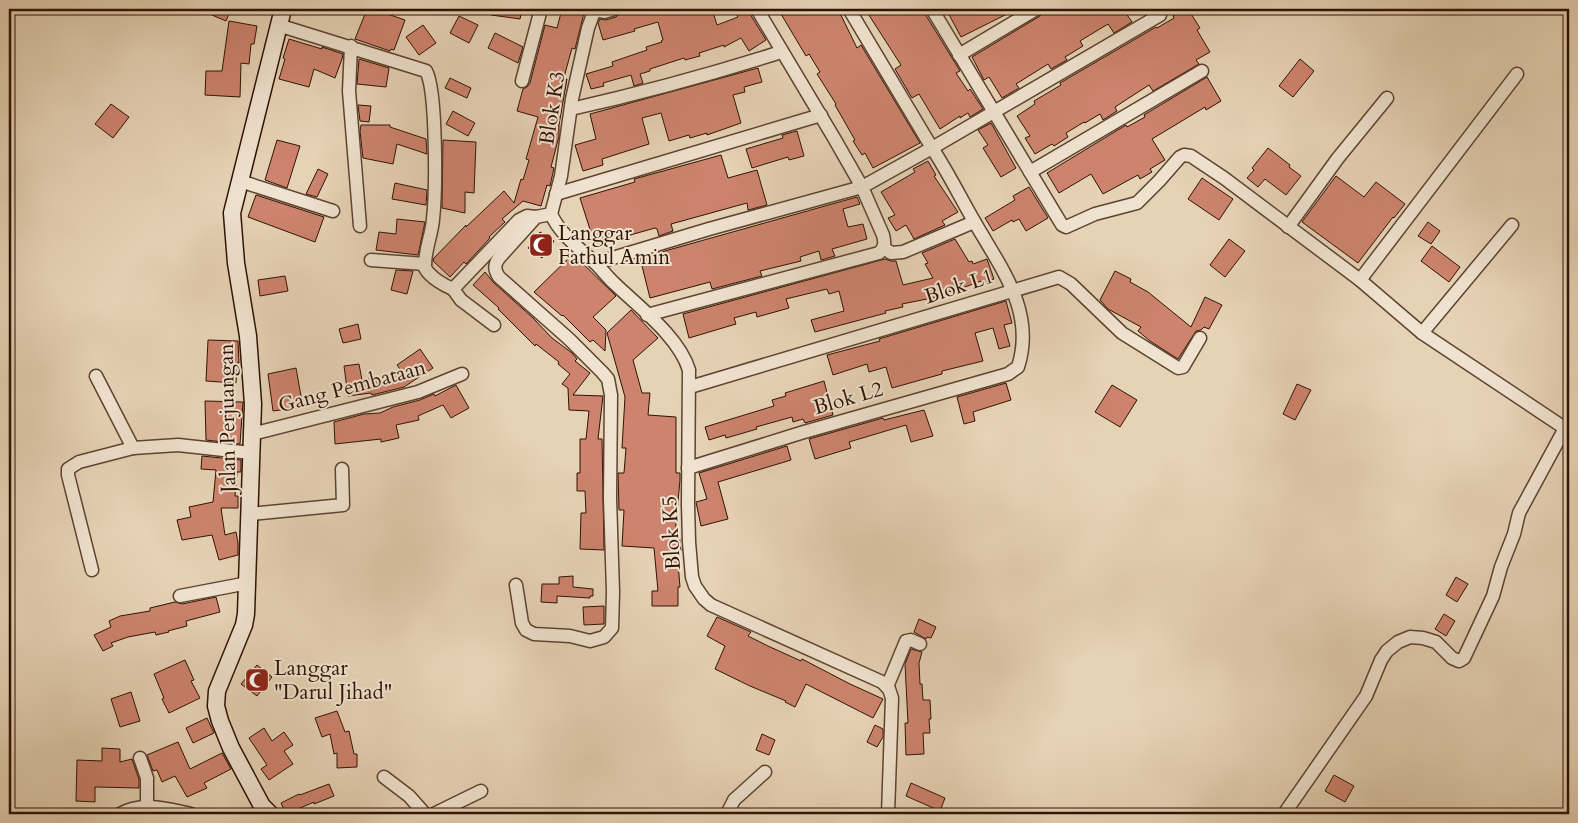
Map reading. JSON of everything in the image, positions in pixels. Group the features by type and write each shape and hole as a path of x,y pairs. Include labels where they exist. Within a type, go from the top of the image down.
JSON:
{"street":[{"name":"Jalan Perjuangan","path":"270,814 262,806 231,748 216,706 217,691 228,660 244,625 248,583 253,404 248,336 236,263 232,213 282,9"},
{"path":"522,80 542,9"},
{"name":"Blok K3","path":"550,214 561,176 571,109 588,28 595,9 604,12 614,9"},
{"path":"647,315 879,253 884,248 883,235 862,187 757,9"},
{"path":"849,9 932,148 947,169 974,222 1000,264 1012,290"},
{"path":"932,9 1062,225 1066,226 1095,214 1137,203 1180,157 1184,155 1191,156 1224,178 1360,280 1422,333 1567,429 1519,513 1514,534 1501,567 1493,596 1464,658 1459,661 1452,658 1436,642 1423,638 1410,637 1398,642 1387,651 1381,660 1366,696 1284,814"},
{"path":"959,54 1036,9"},
{"path":"596,263 709,229 862,187 1160,15"},
{"path":"278,25 351,46 426,71 434,116 434,218 425,264 427,272 453,289 461,300 494,325"},
{"path":"351,46 348,91 360,226"},
{"path":"571,109 613,100 781,52"},
{"path":"1030,172 1202,71"},
{"path":"1360,280 1517,74"},
{"path":"1288,226 1338,158 1387,98"},
{"path":"556,194 821,116"},
{"path":"240,181 334,211"},
{"path":"453,289 519,220 528,216 536,217 550,214"},
{"name":"Blok K5","path":"550,214 556,225 569,239 596,263 675,342 685,357 689,370 690,387 688,504 692,577 698,592 711,605 882,682 887,687"},
{"path":"516,585 522,623 526,630 534,634 570,636 590,641 604,638 612,628 611,395 608,379 568,339 499,277 495,270 495,264 499,258 536,217"},
{"path":"884,248 891,253 903,252 974,222"},
{"path":"1422,333 1512,225"},
{"path":"371,260 425,264"},
{"name":"Blok L1","path":"690,387 1059,277 1065,280 1122,333 1178,368 1183,367 1200,338"},
{"name":"Blok L2","path":"688,468 804,432 1008,374 1018,367 1023,335 1022,319 1012,290"},
{"name":"Gang Pembataan","path":"252,434 418,392 462,374"},
{"path":"96,376 133,448"},
{"path":"92,570 68,470 79,462 133,448 178,445 251,452"},
{"path":"250,514 343,505 342,469"},
{"path":"180,596 248,583"},
{"path":"888,814 892,698 887,687 906,641 911,640 920,644"},
{"path":"140,758 147,778 147,806"},
{"path":"727,814 734,800 765,772"},
{"path":"384,777 409,796 425,814"},
{"path":"434,814 481,791"},
{"path":"120,814 134,808 147,806 191,814"}],"building":[{"path":"198,9 231,9 226,21"},
{"path":"367,9 373,9 405,20 394,50 391,49 390,51 355,39"},
{"path":"491,9 522,9 520,19 491,15"},
{"path":"562,9 585,9 575,49 572,48 563,81 567,79 559,125 559,136 551,167 554,168 550,186 547,185 541,206 523,201 502,219 505,222 489,237 466,264 464,262 450,277 433,261 434,258 466,225 466,227 504,191 514,203 529,160 526,159 538,117 517,111 523,89 530,83 545,25 557,28"},
{"path":"628,9 630,14 647,9 712,9 717,25 738,17 733,9 747,9 766,40 749,51 741,38 724,47 724,45 699,53 700,56 685,60 684,58 650,69 650,71 640,74 643,83 634,86 631,75 603,83 604,86 591,89 586,74 613,66 612,62 647,50 646,47 663,40 658,22 603,40 598,23 600,19 606,20 616,17 622,11"},
{"path":"778,9 838,9 857,48 861,45 920,143 873,168 865,153 862,155 853,141 855,140 836,104 817,74 820,72 809,54 806,56"},
{"path":"865,9 922,9 960,71 956,73 968,91 970,89 983,109 970,117 968,113 960,118 960,116 940,129 919,94 912,98 895,69 901,65"},
{"path":"946,9 1017,9 961,37"},
{"path":"1044,9 1123,9 1132,22 1114,33 1108,24 1080,41 1083,46 1065,57 1067,60 1051,69 1048,64 1016,84 1019,88 1002,98 989,77 984,80 972,57 1040,16"},
{"path":"1184,9 1188,9 1200,28 1197,30 1210,52 1196,60 1199,64 1153,91 1149,85 1115,107 1117,111 1103,120 1100,114 1084,122 1066,133 1068,137 1054,146 1052,144 1035,154 1025,138 1030,136 1017,116 1035,104 1034,101 1061,85 1060,83 1174,18 1173,16"},
{"path":"459,16 478,25 469,43 450,33"},
{"path":"229,21 257,26 254,44 251,44 249,64 241,63 240,97 205,95 206,71 222,71"},
{"path":"423,25 436,43 419,55 406,37"},
{"path":"495,33 523,47 518,63 488,48"},
{"path":"289,39 343,54 335,78 314,69 309,87 279,79"},
{"path":"359,59 389,68 386,87 357,84"},
{"path":"1300,59 1314,71 1293,97 1279,86"},
{"path":"758,68 762,82 744,87 745,92 733,95 741,123 707,135 707,133 690,138 689,135 669,141 661,113 642,118 649,144 602,159 603,165 583,171 575,145 596,139 590,114"},
{"path":"1207,77 1221,101 1206,110 1205,107 1152,139 1165,160 1150,169 1152,172 1140,179 1138,175 1103,194 1091,174 1059,193 1047,173 1126,125 1127,127 1145,117 1144,115"},
{"path":"450,78 471,88 467,98 445,88"},
{"path":"111,104 129,117 113,138 95,124"},
{"path":"358,105 371,106 369,122 360,121"},
{"path":"453,111 475,123 468,136 446,124"},
{"path":"991,123 1016,168 1001,177 983,148 988,145 978,130"},
{"path":"361,125 390,125 390,127 426,139 427,154 397,144 393,164 363,158"},
{"path":"797,131 804,156 789,160 788,157 752,168 746,149 783,138 782,135"},
{"path":"277,140 300,146 287,188 265,180"},
{"path":"443,140 476,142 474,193 465,192 465,213 442,208"},
{"path":"1268,148 1301,176 1286,195 1265,179 1258,187 1247,178 1254,170 1252,168"},
{"path":"721,155 728,178 757,170 767,205 748,210 747,203 671,224 673,231 659,236 655,228 595,245 580,198 635,182 634,179"},
{"path":"928,161 936,175 934,176 958,212 942,221 945,225 914,239 906,225 896,231 888,218 895,215 881,192 915,172 913,169"},
{"path":"318,169 328,174 317,197 306,194"},
{"path":"1336,176 1364,197 1376,182 1405,204 1358,263 1302,222"},
{"path":"1202,178 1233,199 1219,220 1188,199"},
{"path":"395,183 427,190 426,205 392,199"},
{"path":"1029,187 1048,218 1026,231 1019,219 1013,222 1012,220 993,231 985,218 1015,200 1013,196"},
{"path":"256,195 324,217 315,242 248,217"},
{"path":"857,197 860,204 843,209 848,227 863,224 867,239 832,249 835,256 821,260 819,251 800,257 801,261 760,271 762,276 712,289 710,282 650,298 640,258"},
{"path":"397,219 425,222 418,255 376,250 379,232 396,234"},
{"path":"1428,222 1440,231 1431,244 1418,236"},
{"name":"Langgar Fathul Amin","path":"540,232 554,241 542,258 528,248"},
{"path":"955,239 969,262 972,261 973,264 987,259 994,279 982,284 981,281 957,290 942,293 942,296 902,304 903,307 885,311 886,313 815,332 811,320 844,311 839,291 829,294 827,289 786,299 789,308 757,317 756,312 734,318 736,324 689,338 683,314 885,259 896,261 903,285 933,278 925,264 928,263 922,253"},
{"path":"1229,239 1245,251 1225,277 1210,265"},
{"path":"1432,246 1460,267 1449,282 1421,261"},
{"path":"573,254 616,296 593,317 606,330 605,351 593,340 590,342 563,315 534,292"},
{"path":"396,270 413,271 407,294 391,290"},
{"path":"1115,271 1131,279 1130,282 1148,292 1191,327 1205,297 1222,305 1209,329 1204,327 1196,331 1178,359 1138,331 1141,327 1108,309 1100,300"},
{"path":"485,272 494,283 552,338 572,353 577,359 575,361 590,373 573,395 603,396 598,439 602,439 604,550 580,549 581,513 586,513 585,491 577,491 577,473 580,473 580,439 586,439 589,411 569,410 568,388 562,384 570,374 558,364 559,362 536,344 535,346 499,308 473,285"},
{"path":"285,276 288,291 260,296 258,280"},
{"path":"1006,301 1012,323 1004,325 1010,346 999,349 993,328 975,333 983,361 942,371 942,374 892,388 886,367 869,372 867,364 833,375 827,355 880,341 879,339"},
{"path":"631,310 658,338 633,360 642,393 650,393 648,415 676,417 676,473 680,473 680,480 675,534 679,533 681,551 677,551 680,587 678,587 678,606 652,606 652,591 658,591 654,548 622,546 624,510 619,510 618,473 624,473 626,448 622,448 625,397 607,333"},
{"path":"358,324 361,339 343,343 339,329"},
{"path":"208,340 238,341 239,363 237,363 236,383 206,381"},
{"path":"420,349 433,368 404,387 372,395 371,393 348,396 344,366 359,364 362,380 403,373 397,365"},
{"path":"296,368 303,407 273,411 268,374"},
{"path":"824,381 833,415 805,423 803,419 793,422 792,417 726,438 725,435 709,440 705,427 774,406 772,400 786,396 785,393"},
{"path":"1006,383 1011,400 973,412 975,421 964,424 957,397"},
{"path":"1297,384 1311,390 1295,420 1283,414"},
{"path":"456,385 469,408 451,418 443,405 418,416 419,420 396,425 399,438 381,442 381,439 335,444 334,422 364,414 380,413 434,394 435,396"},
{"path":"1112,385 1137,400 1120,427 1095,412"},
{"path":"205,401 243,402 240,444 206,440"},
{"path":"924,410 933,436 911,442 906,425 849,442 851,448 815,459 809,439 883,418 884,420"},
{"path":"787,446 791,460 718,482 728,519 701,526 696,502 707,499 699,473"},
{"path":"202,456 241,460 241,472 237,472 235,496 238,496 238,508 221,508 225,535 236,532 238,555 219,560 212,535 182,540 177,520 191,517 189,507 213,502 216,470 201,469"},
{"path":"573,576 573,587 593,589 593,596 590,596 590,598 557,596 557,603 541,602 542,584 559,584 559,577"},
{"path":"1456,577 1468,584 1457,602 1446,595"},
{"path":"216,597 220,612 186,621 187,626 169,632 156,635 155,632 128,637 111,643 113,646 103,651 94,635 111,627 109,621 120,616 150,611 150,608 175,602 182,604"},
{"path":"604,606 604,624 584,625 583,607"},
{"path":"1444,614 1455,621 1446,636 1435,629"},
{"path":"717,617 751,632 748,636 768,646 801,661 802,659 883,699 873,718 806,684 795,707 786,701 715,669 725,646 707,636"},
{"path":"919,619 936,627 931,638 927,637 926,639 914,632"},
{"path":"911,649 922,652 919,663 920,684 922,684 923,700 930,700 931,719 929,719 930,733 923,733 924,754 906,755 905,723 908,723 905,664"},
{"path":"185,660 194,680 191,681 200,698 169,713 162,699 164,698 154,674"},
{"name":"Langgar \"Darul Jihad\"","path":"257,665 272,677 257,696 241,684"},
{"path":"131,692 140,721 120,727 111,699"},
{"path":"337,711 345,732 349,731 354,754 357,754 357,767 337,768 337,753 334,754 330,734 322,737 315,718"},
{"path":"207,718 214,733 193,743 186,728"},
{"path":"875,725 883,729 883,737 877,747 867,742"},
{"path":"264,728 272,741 284,732 293,745 284,751 293,764 269,780 261,769 267,765 249,738"},
{"path":"762,734 775,740 769,755 756,750"},
{"path":"178,742 190,769 222,753 231,769 204,783 207,788 187,797 175,776 162,782 157,770 153,771 147,755"},
{"path":"102,748 120,749 120,762 132,759 139,779 139,788 95,787 95,802 76,801 77,760 102,761"},
{"path":"1334,775 1354,786 1345,802 1325,791"},
{"path":"911,783 945,798 940,811 906,796"},
{"path":"329,784 334,796 286,814 281,803 299,794"}],"place":[{"name":"Langgar Fathul Amin","path":"541,245"},
{"name":"Langgar \"Darul Jihad\"","path":"257,680"}]}
